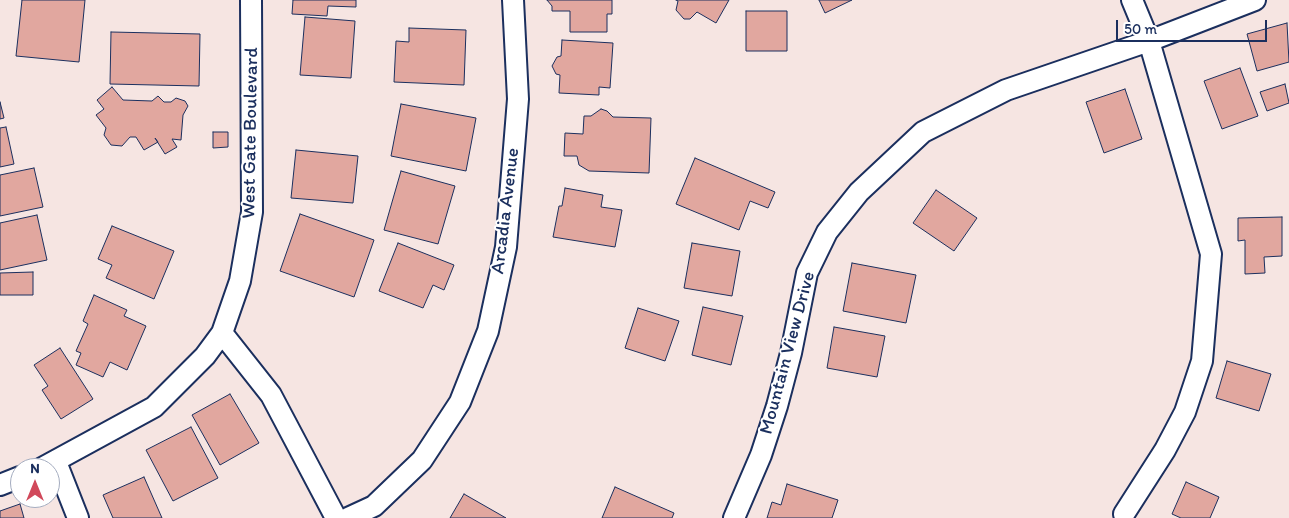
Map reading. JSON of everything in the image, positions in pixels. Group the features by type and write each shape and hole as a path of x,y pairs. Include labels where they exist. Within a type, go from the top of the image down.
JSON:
{"street":[{"name":"West Gate Boulevard","path":"60,459 154,407 205,356 222,333 240,281 252,212 251,0"},
{"name":"Arcadia Avenue","path":"348,518 374,506 422,460 460,402 488,331 506,247 518,99 512,0"},
{"path":"1124,514 1165,450 1188,404 1202,361 1211,254 1149,41 1132,0"},
{"name":"Mountain View Drive","path":"734,518 760,455 777,406 791,354 806,274 827,232 859,192 923,132 1006,90 1149,41 1255,0"},
{"path":"222,333 271,395 336,518"},
{"path":"60,485 78,518"}],"building":[{"path":"22,0 85,0 79,62 16,56"},
{"path":"293,0 356,0 356,7 328,6 327,16 292,14"},
{"path":"547,0 612,0 612,14 607,14 607,32 570,32 570,11 552,11 552,6"},
{"path":"676,0 729,0 716,23 697,12 690,19 684,19 676,10 678,1"},
{"path":"819,0 852,0 825,13"},
{"path":"746,11 787,11 787,51 746,51"},
{"path":"305,17 355,21 351,78 300,75"},
{"path":"1287,23 1289,62 1257,71 1247,34"},
{"path":"409,28 466,30 464,85 394,82 396,41 409,42"},
{"path":"111,32 200,34 199,86 110,84"},
{"path":"562,40 613,43 610,88 599,87 599,95 559,93 560,75 556,74 552,66 557,57 561,56"},
{"path":"1240,68 1258,116 1222,129 1204,81"},
{"path":"1285,84 1289,103 1267,111 1260,92"},
{"path":"112,87 123,100 152,101 158,96 164,102 171,102 176,98 185,101 188,106 183,115 181,140 172,139 177,147 165,154 158,142 144,150 136,137 130,137 122,146 111,145 104,135 106,128 96,115 104,109 97,100"},
{"path":"1125,89 1142,139 1104,153 1086,102"},
{"path":"0,102 4,118 0,119"},
{"path":"401,104 476,118 466,171 391,156"},
{"path":"601,109 607,111 613,117 651,118 649,173 589,171 579,165 577,156 564,156 565,133 583,134 584,116 591,116"},
{"path":"6,127 14,164 0,167 0,128"},
{"path":"213,132 228,132 228,147 213,148"},
{"path":"296,150 358,156 353,203 291,198"},
{"path":"695,158 775,192 768,208 750,201 739,230 676,204"},
{"path":"34,168 43,207 0,216 0,175"},
{"path":"401,171 455,186 438,244 384,230"},
{"path":"565,188 603,195 601,207 622,210 615,247 553,237 559,206 562,206"},
{"path":"936,190 977,218 954,251 913,223"},
{"path":"300,214 374,240 354,297 280,271"},
{"path":"37,215 47,260 0,270 0,223"},
{"path":"1282,217 1282,256 1264,257 1265,273 1245,274 1245,240 1238,241 1238,218"},
{"path":"112,226 174,251 154,299 106,278 112,265 98,259"},
{"path":"398,243 454,265 444,290 433,285 423,308 379,291"},
{"path":"692,243 740,251 732,296 684,288"},
{"path":"852,263 916,275 906,323 843,311"},
{"path":"33,272 33,295 0,295 0,273"},
{"path":"94,295 127,310 124,316 146,326 127,370 110,362 103,377 76,365 81,353 76,351 88,324 83,321"},
{"path":"703,307 743,316 731,365 692,355"},
{"path":"638,308 679,321 665,361 625,348"},
{"path":"834,327 885,336 877,377 827,368"},
{"path":"60,348 93,399 61,419 42,390 48,386 34,365"},
{"path":"1227,361 1271,374 1259,411 1216,398"},
{"path":"230,394 259,443 220,465 192,415"},
{"path":"191,427 218,478 173,501 146,450"},
{"path":"144,477 162,518 113,518 103,495"},
{"path":"1186,482 1219,497 1210,518 1181,518 1172,514"},
{"path":"787,484 838,500 832,518 767,518 772,502 781,505"},
{"path":"615,487 674,513 672,518 602,518"},
{"path":"464,494 506,518 450,518"},
{"path":"10,508 21,508 24,518 0,518 0,511"}]}
